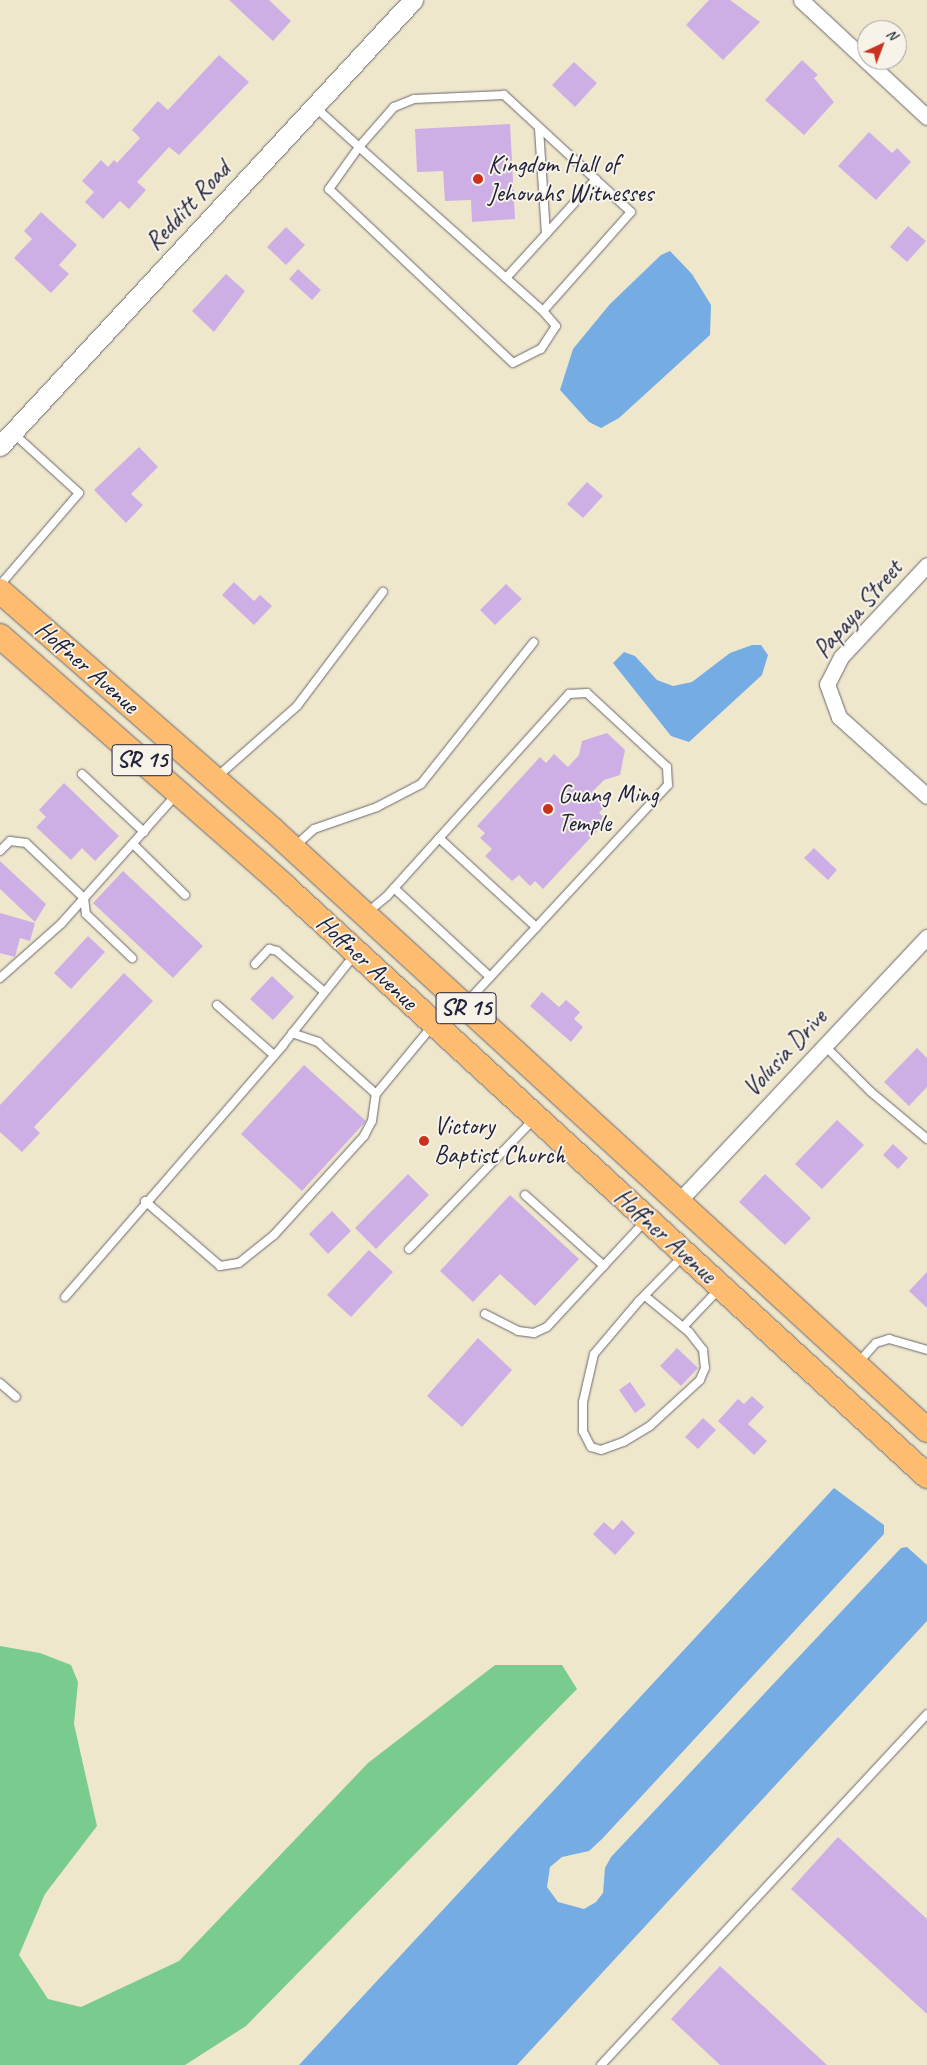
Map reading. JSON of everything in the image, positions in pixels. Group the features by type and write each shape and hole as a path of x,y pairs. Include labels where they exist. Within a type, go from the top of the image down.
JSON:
{"main road":[{"name":"Hoffner Avenue","path":"0,592 293,848 927,1430"},
{"name":"Hoffner Avenue","path":"0,636 357,952 535,1118 927,1476"},
{"path":"178,792 204,793 219,800 278,848 293,848"},
{"path":"357,952 382,958 423,994 464,1006"},
{"path":"535,1118 563,1125 651,1204 678,1202"},
{"path":"685,1254 698,1249 711,1255 825,1358 856,1365"}],"street":[{"name":"Redditt Road","path":"6,439 413,0"},
{"path":"801,0 927,116"},
{"name":"Papaya Street","path":"927,565 841,657 827,684 839,717 927,796"},
{"name":"Volusia Drive","path":"678,1202 927,937"}],"lane":[{"path":"314,106 359,147 543,311 556,326 541,349 513,363 329,189 359,147 394,108 414,100 504,95 631,212 543,311"},
{"path":"539,128 546,234"},
{"path":"506,278 596,179"},
{"path":"0,585 79,492 6,439"},
{"path":"214,779 296,706 383,592"},
{"path":"293,848 314,829 377,807 421,784 534,642"},
{"path":"365,915 394,888 569,694 587,693 667,767 668,785 464,1006"},
{"path":"82,774 144,832"},
{"path":"0,978 84,898 178,792"},
{"path":"439,838 536,927"},
{"path":"0,851 10,841 26,843 84,898 86,914 132,958"},
{"path":"133,844 185,895"},
{"path":"394,888 490,977"},
{"path":"255,964 269,949 277,951 322,990"},
{"path":"65,1297 145,1201 274,1055 322,990 357,952"},
{"path":"217,1005 274,1055"},
{"path":"145,1201 220,1266 239,1263 274,1235 364,1136 372,1121 376,1094 434,1024"},
{"path":"292,1033 318,1042 376,1094"},
{"path":"825,1046 871,1092 927,1139"},
{"path":"409,1248 535,1118"},
{"path":"525,1195 604,1266"},
{"path":"486,1314 534,1333 547,1327 646,1219"},
{"path":"644,1296 683,1327 706,1359 700,1380 650,1426 623,1442 601,1450 591,1448 583,1431 583,1402 594,1354 644,1296 685,1254"},
{"path":"683,1327 721,1287"},
{"path":"856,1365 876,1343 889,1339 927,1350"},
{"path":"0,1383 16,1397"},
{"path":"601,2065 927,1714"}],"green space":[{"path":"0,1646 40,1653 71,1665 78,1682 74,1724 97,1826 45,1894 19,1955 48,1999 81,2007 179,1961 368,1763 495,1665 562,1665 577,1689 246,2026 185,2065 0,2065"}],"water":[{"path":"670,251 692,274 711,305 710,335 619,418 601,428 589,422 560,390 573,349 610,304 661,255"},
{"path":"752,645 761,645 768,655 762,675 689,742 671,736 613,663 624,652 635,656 657,680 673,686 692,682 730,653"},
{"path":"834,1488 884,1525 884,1534 602,1839 589,1851 562,1857 550,1867 547,1887 558,1902 584,1909 596,1902 603,1893 605,1868 611,1857 901,1548 907,1547 927,1565 927,1621 517,2065 299,2065"}],"building":[{"path":"229,0 269,0 291,21 273,41"},
{"path":"709,0 730,0 760,22 723,60 686,25"},
{"path":"219,55 249,82 179,155 169,147 137,182 146,190 129,209 120,201 103,219 85,202 94,192 82,181 101,160 108,167 114,160 117,163 140,138 132,130 158,101 168,110"},
{"path":"802,60 818,75 814,78 834,102 804,135 765,100"},
{"path":"574,62 597,83 575,107 552,85"},
{"name":"Kingdom Hall of Jehovahs Witnesses","path":"510,124 515,219 472,222 471,200 445,201 443,171 417,172 415,129"},
{"path":"869,132 892,153 897,148 911,162 876,200 838,166"},
{"path":"41,212 77,245 59,265 69,274 51,293 14,258 32,239 24,231"},
{"path":"908,226 926,241 907,262 890,247"},
{"path":"286,227 305,245 286,265 267,247"},
{"path":"298,269 321,290 312,300 289,279"},
{"path":"226,274 245,291 214,332 192,311"},
{"path":"139,447 158,467 131,494 143,505 126,523 94,490"},
{"path":"587,482 603,496 583,518 567,504"},
{"path":"234,582 254,601 260,595 272,606 254,625 222,595"},
{"path":"506,584 522,599 495,625 480,610"},
{"name":"Guang Ming Temple","path":"607,733 625,750 620,775 604,780 592,792 606,805 599,813 607,820 543,889 535,881 530,886 519,875 512,881 485,856 492,849 480,838 485,833 477,826 540,757 546,763 554,754 568,767 579,755 582,741"},
{"path":"64,783 119,836 95,861 82,848 71,860 36,827 46,817 39,810"},
{"path":"814,848 837,870 828,880 804,858"},
{"path":"0,861 46,904 35,922 0,889"},
{"path":"123,871 203,946 173,978 93,903"},
{"path":"0,913 35,923 30,941 20,938 15,957 0,953"},
{"path":"88,936 105,952 71,989 54,973"},
{"path":"124,973 153,1001 34,1127 40,1133 22,1152 0,1132 0,1105"},
{"path":"272,976 294,997 273,1020 250,999"},
{"path":"542,992 559,1007 566,1000 580,1012 574,1019 583,1027 571,1042 530,1006"},
{"path":"917,1048 927,1058 927,1087 909,1106 884,1082"},
{"path":"304,1065 366,1121 302,1191 241,1134"},
{"path":"837,1120 864,1145 822,1189 795,1164"},
{"path":"893,1144 908,1158 898,1169 883,1155"},
{"path":"408,1174 429,1195 376,1249 355,1228"},
{"path":"765,1174 811,1218 785,1245 739,1202"},
{"path":"510,1195 579,1259 535,1306 500,1274 473,1302 440,1271"},
{"path":"332,1211 351,1231 328,1254 309,1234"},
{"path":"369,1250 393,1272 351,1317 327,1295"},
{"path":"927,1272 927,1308 909,1291"},
{"path":"478,1338 512,1370 462,1427 427,1396"},
{"path":"677,1348 698,1368 681,1386 660,1366"},
{"path":"630,1382 646,1405 635,1413 619,1390"},
{"path":"752,1396 764,1407 748,1424 767,1441 754,1455 718,1421 738,1399 744,1404"},
{"path":"703,1418 716,1430 698,1449 685,1437"},
{"path":"622,1520 635,1533 615,1555 593,1534 604,1522 613,1530"},
{"path":"838,1837 927,1919 927,2014 791,1889"},
{"path":"720,1966 827,2065 720,2065 671,2019"}],"place":[{"name":"Kingdom Hall of Jehovahs Witnesses","path":"478,179"},
{"name":"Guang Ming Temple","path":"548,809"},
{"name":"Victory Baptist Church","path":"424,1141"}]}
